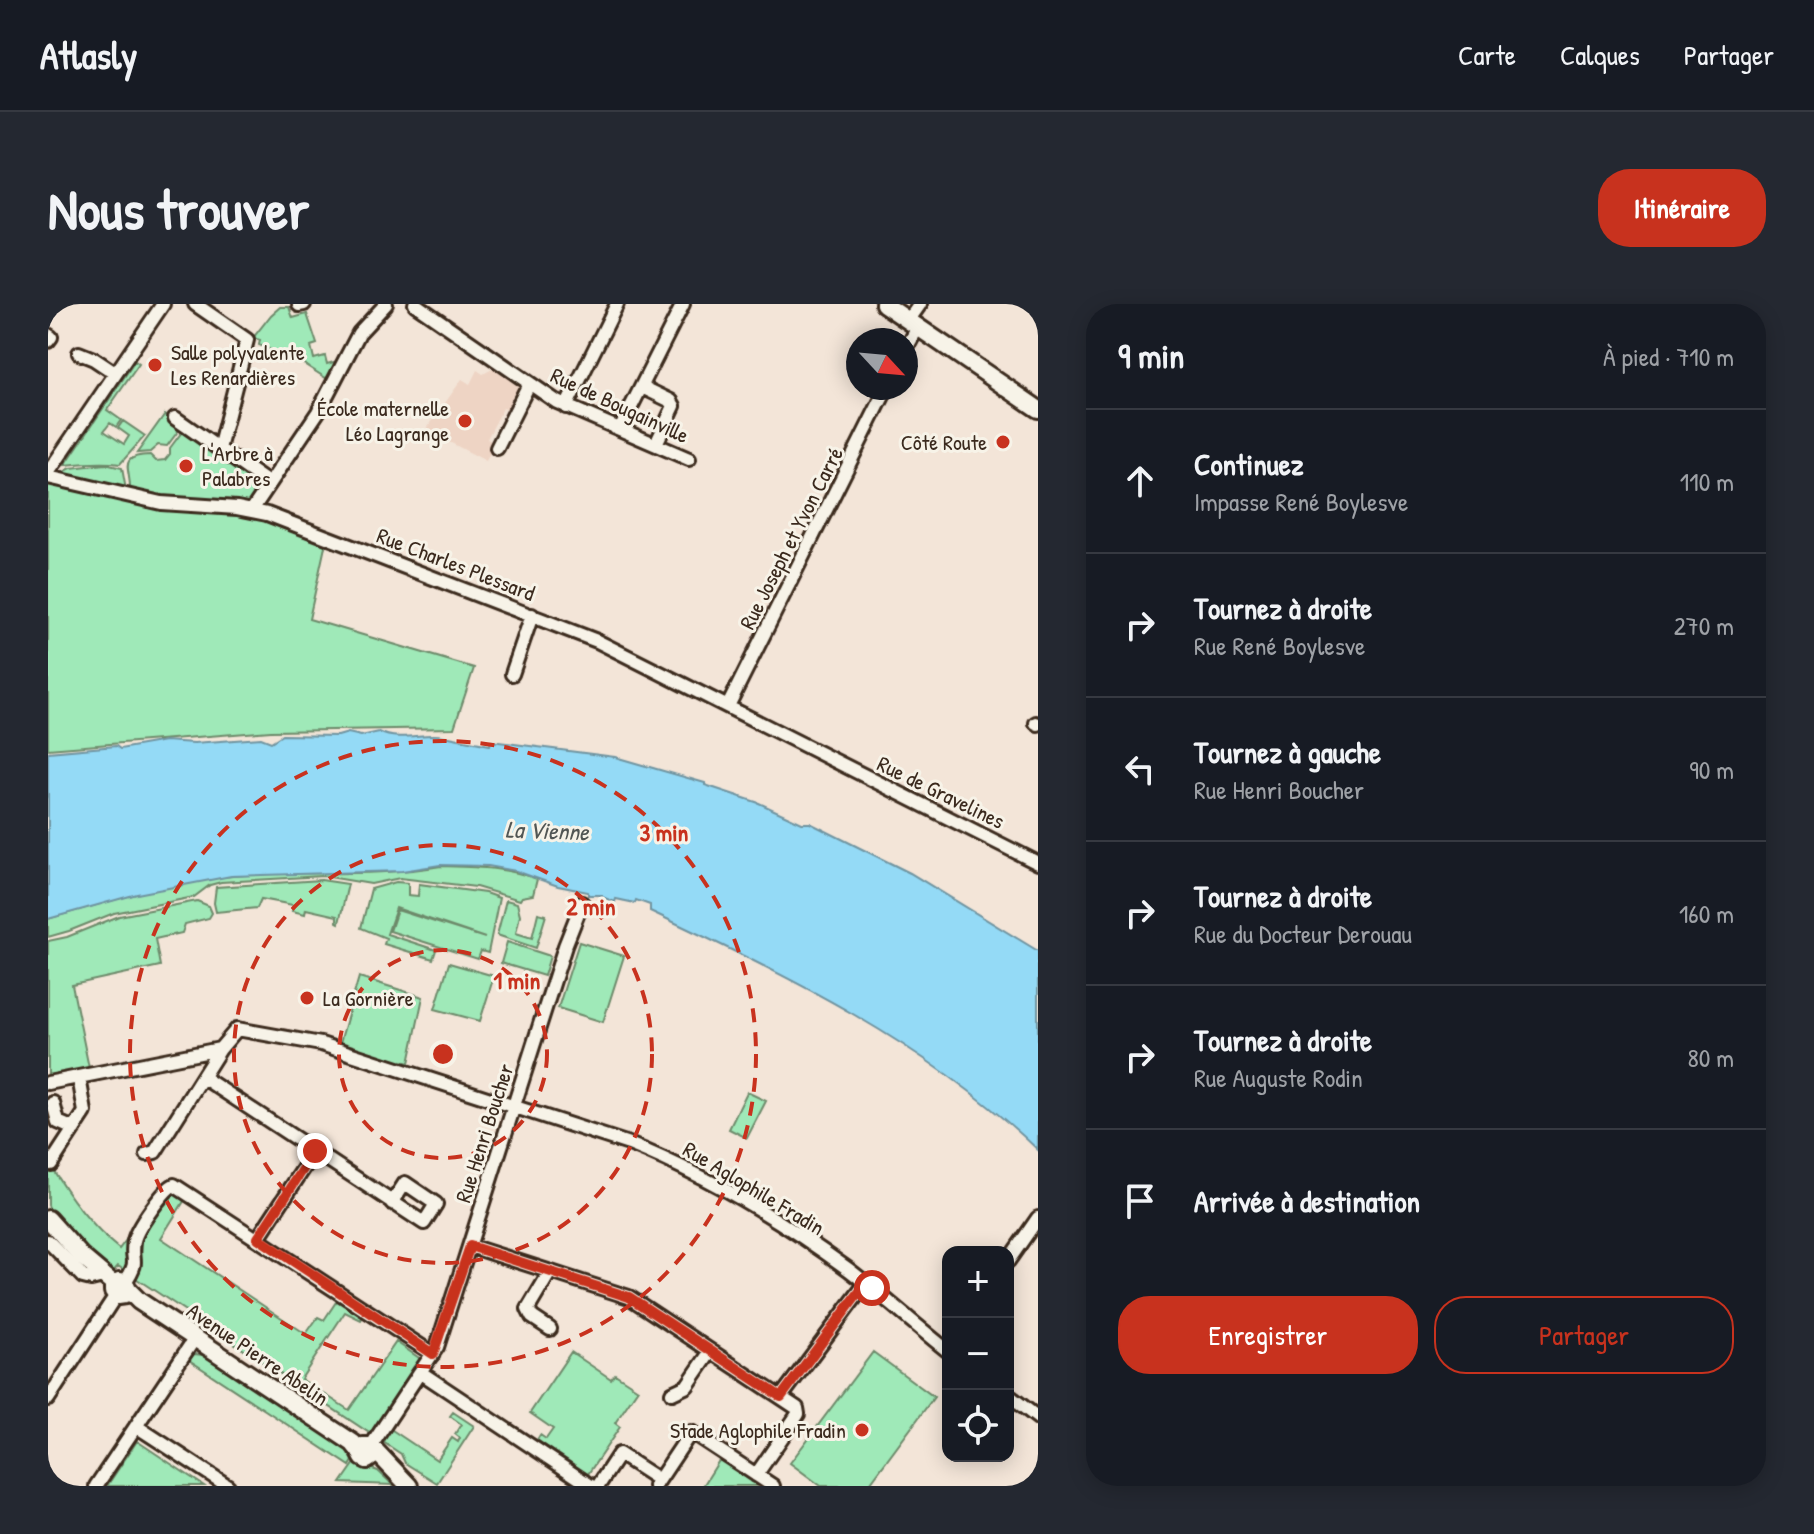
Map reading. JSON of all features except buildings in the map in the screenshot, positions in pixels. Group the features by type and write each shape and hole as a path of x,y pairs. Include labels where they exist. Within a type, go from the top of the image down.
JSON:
{"main road":[{"path":"884,304 1038,409"},
{"name":"Avenue Pierre Abelin","path":"48,1219 74,1249 121,1289 368,1452 409,1486"}],"street":[{"path":"48,475 163,304"},
{"path":"195,304 247,340 219,449"},
{"path":"252,510 318,412 359,333 386,304"},
{"name":"Rue de Bougainville","path":"415,304 566,407 689,459"},
{"path":"566,407 617,304"},
{"path":"620,429 683,304"},
{"path":"912,328 920,304"},
{"path":"79,353 115,373"},
{"path":"497,448 529,384"},
{"path":"642,387 671,401 674,406 656,444"},
{"name":"Rue Joseph et Yvon Carré","path":"728,706 881,400"},
{"path":"175,418 268,483"},
{"name":"Rue Charles Plessard","path":"48,475 161,503 252,510 597,641 827,757"},
{"path":"512,674 532,615"},
{"name":"Rue de Gravelines","path":"827,757 1038,863"},
{"name":"Rue Henri Boucher","path":"368,1452 433,1354 565,946 582,903"},
{"name":"Rue Aglophile Fradin","path":"220,1049 237,1029 321,1044 629,1144 694,1173 757,1208 866,1283 942,1344"},
{"path":"48,1083 220,1049"},
{"path":"147,1154 155,1152 220,1049"},
{"path":"51,1164 85,1112 79,1077"},
{"path":"204,1078 392,1203"},
{"path":"53,1103 58,1122 74,1129"},
{"path":"258,1238 315,1151"},
{"path":"48,1399 121,1289 136,1263 134,1243 137,1234 166,1189 174,1185 433,1354"},
{"path":"1014,1252 1038,1218"},
{"path":"48,1241 83,1277 121,1289"},
{"path":"470,1246 629,1297 797,1408 798,1414 756,1475"},
{"path":"550,1272 528,1309 532,1317 550,1329"},
{"path":"781,1397 866,1283"},
{"path":"96,1486 195,1338"},
{"path":"672,1393 687,1386 711,1351"},
{"path":"420,1372 591,1486"},
{"path":"1014,1400 1038,1418"},
{"path":"136,1426 228,1486"},
{"path":"598,1486 619,1454 657,1483 691,1432 718,1457 773,1486"}],"shaded area":[{"name":"École maternelle Léo Lagrange","path":"496,367 524,386 511,411 503,408 487,439 495,443 486,461 426,430 462,379 470,384 477,370 483,374"}],"green space":[{"path":"280,307 289,307 293,318 307,314 317,344 311,346 314,359 325,356 327,364 337,361 329,380 302,363 259,345 260,340 253,338"},
{"path":"135,361 139,364 107,410 121,420 116,427 110,423 104,431 124,444 129,436 118,428 123,421 145,436 120,464 65,465"},
{"path":"165,414 182,426 167,446 158,445 150,452 137,453"},
{"path":"185,428 263,483 249,503 173,499 130,492 129,461 150,455 156,461 165,460"},
{"path":"105,464 122,468 126,490 58,475 71,468"},
{"path":"48,481 251,513 326,542 309,619 474,668 454,728 271,731 48,749"},
{"path":"441,866 502,870 537,879 533,895 520,900 476,887 400,878 371,884 323,876 221,882 210,885 194,897 114,913 48,937 48,919 186,882 233,876 389,872"},
{"path":"321,880 348,884 339,923 337,916 306,909 305,914 292,911 293,905 261,899 257,908 216,912 216,887"},
{"path":"396,882 408,883 408,895 418,896 419,884 485,893 499,898 488,953 481,951 478,959 390,931 397,910 485,938 396,908 387,934 436,950 433,959 384,944 386,938 361,928 371,889"},
{"path":"506,900 517,903 520,915 516,933 532,938 538,913 546,915 536,948 497,935"},
{"path":"197,901 209,906 212,913 209,918 185,924 182,933 155,939 160,966 72,985 89,1068 48,1077 48,941 67,937 119,916"},
{"path":"507,942 550,956 544,976 501,963"},
{"path":"579,942 624,956 603,1022 558,1008"},
{"path":"449,963 494,976 480,1021 435,1009"},
{"path":"359,977 423,997 409,1063 402,1061 400,1066 339,1046"},
{"path":"747,1092 766,1101 747,1138 729,1129"},
{"path":"48,1161 71,1197 98,1230 119,1249 126,1240 128,1242 127,1272 118,1266 111,1274 57,1221 48,1205"},
{"path":"175,1191 186,1198 161,1238 306,1334 318,1317 324,1320 338,1299 363,1316 361,1320 345,1312 301,1379 349,1410 396,1342 422,1360 371,1434 134,1277 141,1264 142,1236 171,1192"},
{"path":"571,1352 611,1379 615,1374 638,1389 615,1423 620,1427 588,1474 537,1440 540,1435 546,1439 553,1429 530,1413"},
{"name":"Stade Aglophile Fradin","path":"873,1352 934,1397 868,1486 821,1486 790,1463"},
{"path":"194,1354 203,1355 348,1451 353,1461 350,1466 189,1360"},
{"path":"453,1412 474,1426 437,1483 405,1463 401,1454 380,1440 389,1428 437,1460 452,1438 458,1442 460,1438 455,1434 461,1424 450,1416"},
{"path":"137,1441 204,1486 107,1486"},
{"path":"720,1459 761,1486 703,1486"},
{"path":"355,1463 378,1471 393,1485 341,1483"}],"water":[{"name":"La Vienne","path":"379,732 395,737 437,735 490,745 491,741 615,757 705,783 802,823 810,823 910,873 1038,951 1038,1150 950,1077 903,1045 804,987 650,911 650,905 636,900 635,903 616,899 615,902 602,895 588,895 588,892 558,886 516,871 488,866 440,865 402,871 231,876 137,894 48,919 48,752 116,746 120,749 165,741 194,743 261,738 271,742 282,735 338,736 348,733 361,736"}],"place":[{"name":"Salle polyvalente Les Renardières","path":"155,365"},
{"name":"École maternelle Léo Lagrange","path":"465,421"},
{"name":"Côté Route","path":"1003,442"},
{"name":"L'Arbre à Palabres","path":"186,466"},
{"name":"La Gornière","path":"307,998"},
{"name":"Stade Aglophile Fradin","path":"862,1430"}],"route":[{"path":"315,1151 258,1238 433,1354 470,1246 629,1297 781,1397 866,1283 872,1288"}]}
